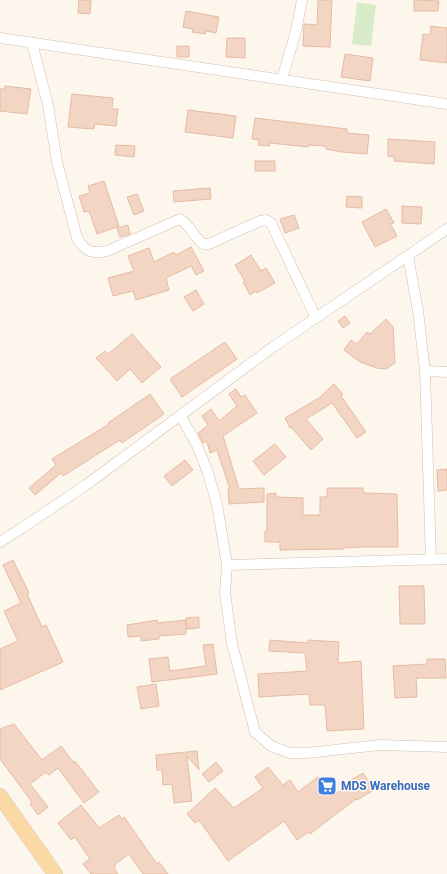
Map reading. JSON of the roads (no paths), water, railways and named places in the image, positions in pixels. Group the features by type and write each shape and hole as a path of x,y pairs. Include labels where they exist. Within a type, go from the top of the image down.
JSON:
{"main road":[{"path":"0,796 55,874"}],"street":[{"path":"282,79 296,31 302,0"},
{"path":"0,38 447,104"},
{"path":"32,43 48,105 57,162 77,238 81,245 88,251 96,253 107,251 180,220 184,222 198,240 203,244 209,244 260,221 266,220 271,223 316,318"},
{"path":"0,542 86,485 180,414 273,347 447,229"},
{"path":"408,256 418,311 425,371 431,560"},
{"path":"425,371 447,372"},
{"path":"180,414 197,445 208,472 217,504 227,565 225,593 232,644 256,732 271,746 290,753 307,754 380,746 447,747"},
{"path":"227,565 447,559"}],"place":[{"name":"MDS Warehouse","path":"327,786"}]}
